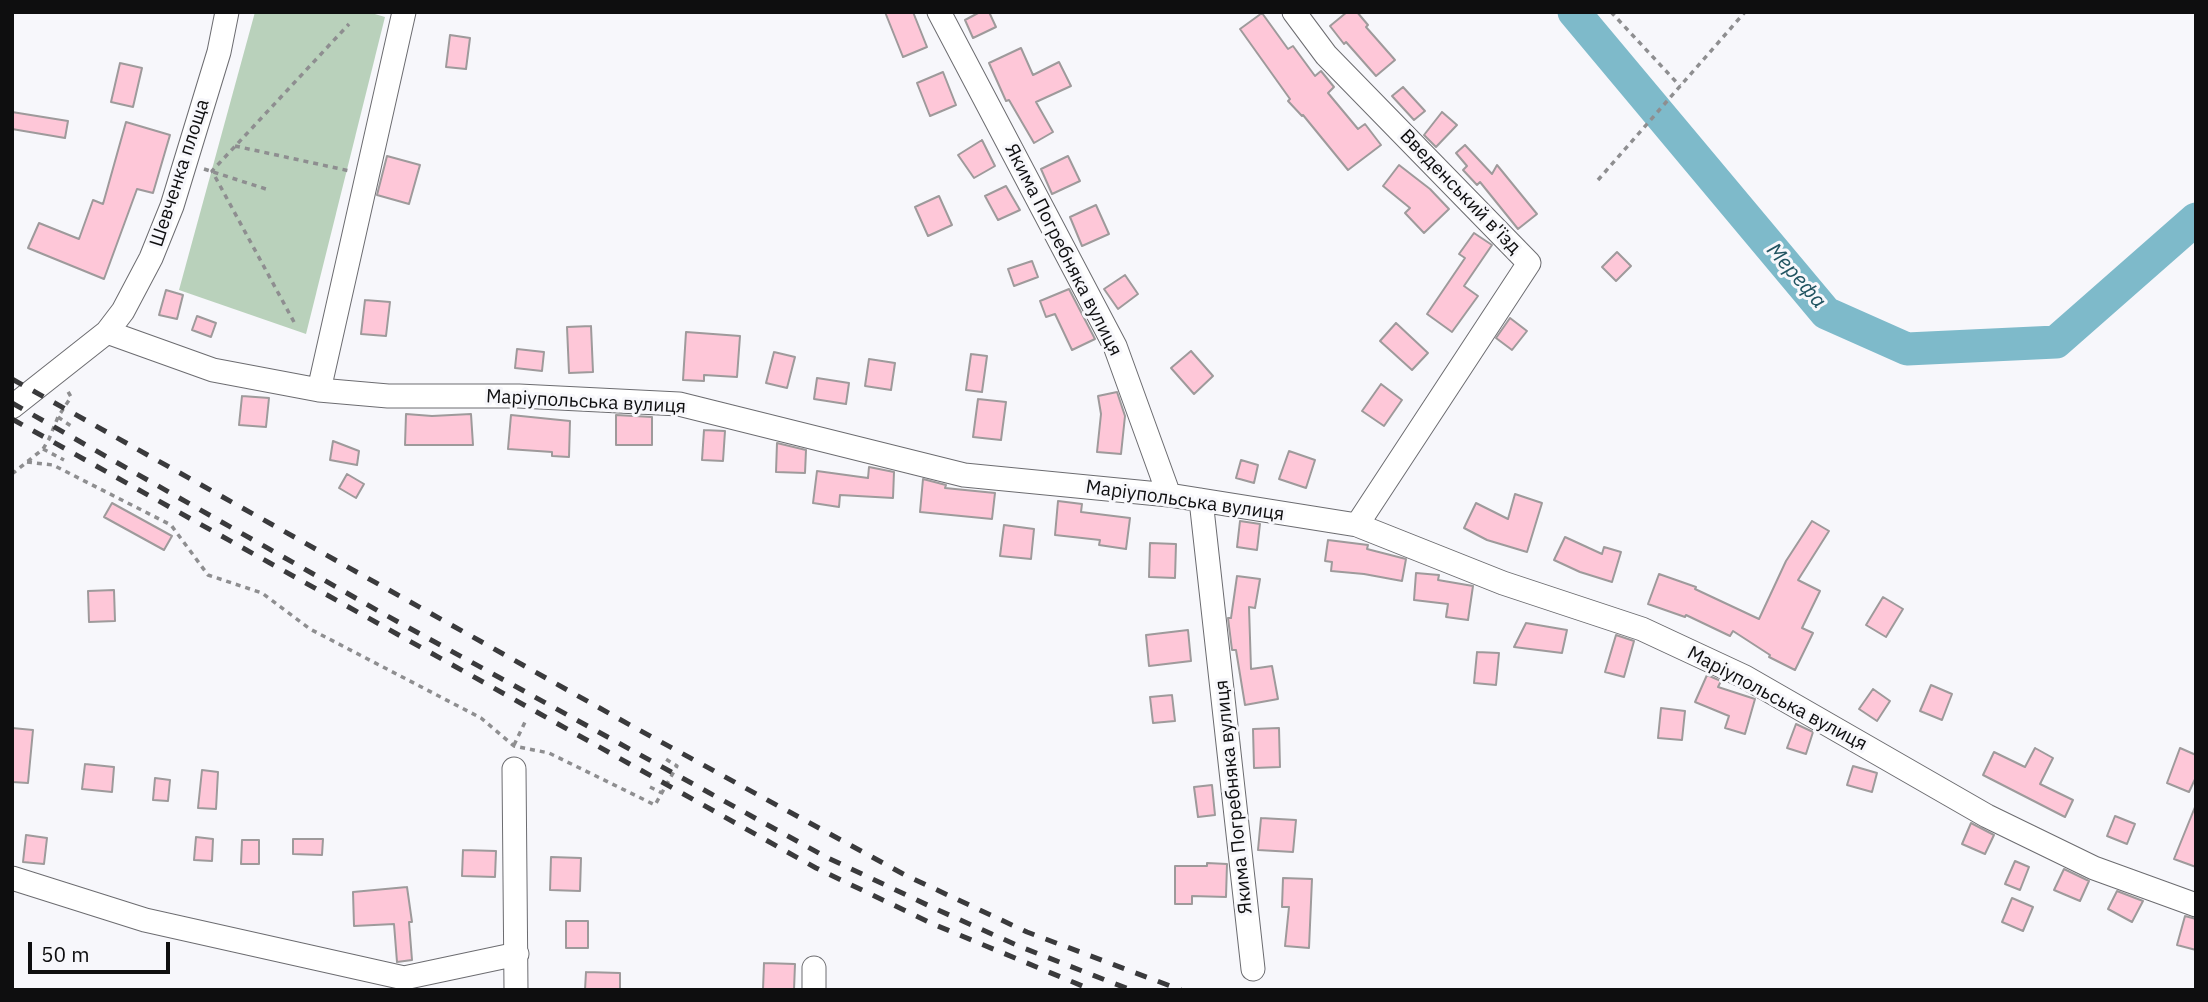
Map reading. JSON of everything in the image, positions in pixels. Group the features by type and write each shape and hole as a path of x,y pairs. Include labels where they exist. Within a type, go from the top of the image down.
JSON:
{"street":[{"name":"Шевченка площа","path":"14,406 107,332 123,311 152,258 172,206 219,52 227,12"},
{"path":"319,390 404,12"},
{"name":"Якима Погребняка вулиця","path":"939,12 1115,346 1169,495"},
{"name":"Введенський в'їзд","path":"1294,12 1326,55 1529,263 1357,525"},
{"name":"Маріупольська вулиця","path":"107,332 213,370 319,390 388,396 519,396 679,404 964,475 1169,495 1357,525 1503,583 1642,629 1745,677 1987,816 2094,868 2196,905"},
{"name":"Якима Погребняка вулиця","path":"1202,500 1253,969"},
{"path":"514,769 516,990"},
{"path":"12,877 145,920 404,978 517,954"}],"path":[{"path":"1611,12 1680,86"},
{"path":"1598,180 1745,12"},
{"path":"212,171 349,24"},
{"path":"235,146 367,175"},
{"path":"185,163 269,190"},
{"path":"212,171 294,321"},
{"path":"12,474 43,449 71,397 66,388 76,380"},
{"path":"58,417 71,426"},
{"path":"43,449 64,460"},
{"path":"27,462 53,466 171,525 208,575 262,593 310,629 481,718 513,746 549,753 655,805 677,766 664,758"},
{"path":"516,738 525,722"},
{"path":"650,787 662,793"}],"green space":[{"path":"255,12 368,12 385,17 306,334 179,290"}],"building":[{"path":"885,12 913,12 927,47 903,57"},
{"path":"980,12 989,12 996,27 973,38 965,20"},
{"path":"1347,12 1357,12 1368,25 1366,27 1395,60 1376,76 1330,26"},
{"path":"1262,13 1288,49 1293,46 1315,76 1321,71 1334,87 1328,93 1358,129 1365,124 1381,145 1348,170 1303,115 1288,101 1290,99 1240,29"},
{"path":"450,35 470,38 466,69 446,67"},
{"path":"1021,48 1033,75 1059,62 1071,86 1036,102 1053,132 1034,143 1009,100 1006,101 989,63"},
{"path":"120,63 142,68 133,107 111,102"},
{"path":"943,72 956,105 930,116 917,83"},
{"path":"1403,87 1425,111 1414,120 1392,96"},
{"path":"12,112 68,121 65,138 12,129"},
{"path":"1442,112 1457,125 1436,147 1424,135"},
{"path":"126,122 170,135 153,193 137,189 104,279 28,248 39,223 79,239 93,200 103,204"},
{"path":"982,140 995,166 974,178 958,155"},
{"path":"1465,145 1492,174 1497,165 1537,214 1518,229 1480,182 1477,185 1463,170 1467,166 1456,153"},
{"path":"387,156 420,165 409,204 377,195"},
{"path":"1068,156 1080,181 1052,194 1041,169"},
{"path":"1399,165 1430,189 1449,209 1424,233 1405,213 1410,208 1383,186"},
{"path":"1006,186 1020,210 998,220 985,196"},
{"path":"939,196 952,225 928,236 915,207"},
{"path":"1096,205 1109,234 1082,246 1070,217"},
{"path":"1474,233 1492,245 1464,286 1478,296 1452,332 1427,314 1465,258 1459,254"},
{"path":"1617,252 1631,266 1616,281 1602,267"},
{"path":"1032,261 1038,277 1014,286 1008,269"},
{"path":"1125,275 1138,294 1118,309 1104,289"},
{"path":"1069,289 1095,339 1072,350 1055,314 1046,317 1040,301"},
{"path":"166,290 183,295 177,319 159,315"},
{"path":"365,300 390,302 386,336 361,334"},
{"path":"197,316 216,323 211,337 192,330"},
{"path":"1510,318 1527,331 1512,350 1496,338"},
{"path":"1396,323 1428,353 1412,370 1380,341"},
{"path":"591,326 593,372 569,373 567,327"},
{"path":"686,332 740,336 737,377 704,375 704,381 683,380"},
{"path":"517,349 544,352 542,371 515,368"},
{"path":"1191,351 1213,376 1194,394 1171,368"},
{"path":"774,352 795,357 787,388 766,383"},
{"path":"971,354 987,356 982,392 966,390"},
{"path":"869,359 895,363 891,390 865,386"},
{"path":"817,378 849,383 846,404 814,399"},
{"path":"1381,384 1402,400 1384,426 1362,411"},
{"path":"1117,392 1125,416 1121,454 1097,452 1101,414 1098,396"},
{"path":"242,396 269,398 266,427 239,425"},
{"path":"978,399 1006,402 1001,440 973,437"},
{"path":"406,414 471,414 473,445 405,445"},
{"path":"511,415 570,421 569,457 552,456 552,452 508,449"},
{"path":"616,415 652,417 652,445 616,445"},
{"path":"704,430 725,431 723,461 702,460"},
{"path":"333,441 359,451 357,465 330,460"},
{"path":"777,443 806,450 805,473 776,472"},
{"path":"1289,451 1315,460 1306,488 1279,479"},
{"path":"1241,460 1258,465 1254,483 1236,478"},
{"path":"869,467 894,472 893,498 840,495 839,507 813,503 817,471 868,478"},
{"path":"347,474 364,484 356,498 339,488"},
{"path":"923,479 946,485 945,488 995,493 992,519 920,512"},
{"path":"1515,494 1542,503 1527,552 1487,540 1464,528 1476,503 1508,519"},
{"path":"1058,501 1082,504 1081,512 1130,518 1126,549 1099,545 1100,540 1055,535"},
{"path":"112,503 172,536 164,550 104,517"},
{"path":"1240,521 1260,524 1257,550 1237,547"},
{"path":"1812,521 1829,531 1798,580 1820,591 1802,628 1813,633 1795,670 1769,657 1770,655 1733,631 1730,636 1686,615 1685,617 1648,604 1659,574 1696,587 1695,589 1759,619 1786,561"},
{"path":"1004,525 1034,529 1031,559 1000,556"},
{"path":"1565,537 1602,554 1604,547 1621,552 1612,582 1554,560"},
{"path":"1328,540 1368,545 1367,549 1406,559 1402,581 1331,571 1332,562 1325,561"},
{"path":"1150,543 1176,544 1175,578 1149,577"},
{"path":"1416,573 1439,575 1438,580 1473,586 1468,620 1446,617 1448,604 1414,600"},
{"path":"1237,576 1260,579 1255,608 1249,607 1251,669 1272,666 1278,699 1245,705 1236,650 1232,650 1228,618 1231,618"},
{"path":"114,590 115,621 89,622 88,591"},
{"path":"1883,597 1903,609 1886,637 1866,625"},
{"path":"1526,623 1567,630 1562,653 1514,647"},
{"path":"1188,630 1191,661 1149,666 1146,635"},
{"path":"1616,635 1634,641 1624,677 1605,672"},
{"path":"1477,652 1499,653 1496,685 1474,683"},
{"path":"1707,675 1721,681 1718,687 1755,699 1745,734 1725,728 1729,716 1695,702"},
{"path":"1931,685 1952,694 1942,720 1920,711"},
{"path":"1873,689 1890,701 1877,721 1859,709"},
{"path":"1172,695 1175,721 1153,723 1150,697"},
{"path":"1661,708 1685,711 1682,740 1658,738"},
{"path":"1796,724 1813,732 1806,754 1787,748"},
{"path":"12,728 33,730 28,783 12,782"},
{"path":"1279,728 1280,767 1254,768 1253,729"},
{"path":"2035,748 2053,758 2040,784 2073,800 2065,817 1983,775 1994,752 2025,767"},
{"path":"2180,748 2196,755 2196,777 2189,792 2167,783"},
{"path":"85,764 114,767 112,792 82,789"},
{"path":"1853,766 1877,773 1872,792 1847,785"},
{"path":"202,770 218,772 216,809 198,808"},
{"path":"155,778 170,780 168,801 153,800"},
{"path":"1212,785 1215,815 1198,817 1194,787"},
{"path":"2196,808 2196,867 2174,859"},
{"path":"2115,816 2135,824 2127,844 2107,836"},
{"path":"1261,818 1296,820 1293,852 1258,850"},
{"path":"1971,823 1994,835 1985,854 1962,844"},
{"path":"26,835 47,838 44,864 23,862"},
{"path":"196,837 213,839 212,861 194,860"},
{"path":"293,839 323,839 322,855 293,854"},
{"path":"242,840 259,840 259,864 241,864"},
{"path":"463,850 496,851 495,877 462,876"},
{"path":"551,857 581,858 580,891 550,890"},
{"path":"2015,861 2029,867 2020,890 2005,884"},
{"path":"1207,863 1227,864 1226,897 1192,896 1192,904 1175,904 1175,866 1207,866"},
{"path":"2064,869 2089,881 2080,901 2054,890"},
{"path":"1283,878 1312,879 1309,948 1285,946 1289,907 1282,907"},
{"path":"407,887 412,922 409,922 412,960 397,962 394,924 354,926 353,892"},
{"path":"2117,891 2143,901 2132,922 2108,909"},
{"path":"2012,898 2033,907 2023,931 2002,922"},
{"path":"2185,916 2196,919 2196,950 2177,945"},
{"path":"566,921 588,921 588,948 566,948"},
{"path":"764,963 795,964 794,990 763,989"},
{"path":"586,972 620,973 620,990 585,990"}],"waterway":[{"name":"Мерефа","path":"1574,12 1826,313 1907,349 2056,342 2196,219"}],"railway":[{"path":"12,379 630,725 905,875 1027,932 1181,990"},
{"path":"12,403 382,613 826,857 1021,947 1131,990"},
{"path":"12,419 816,868 933,924 1092,990"}]}
